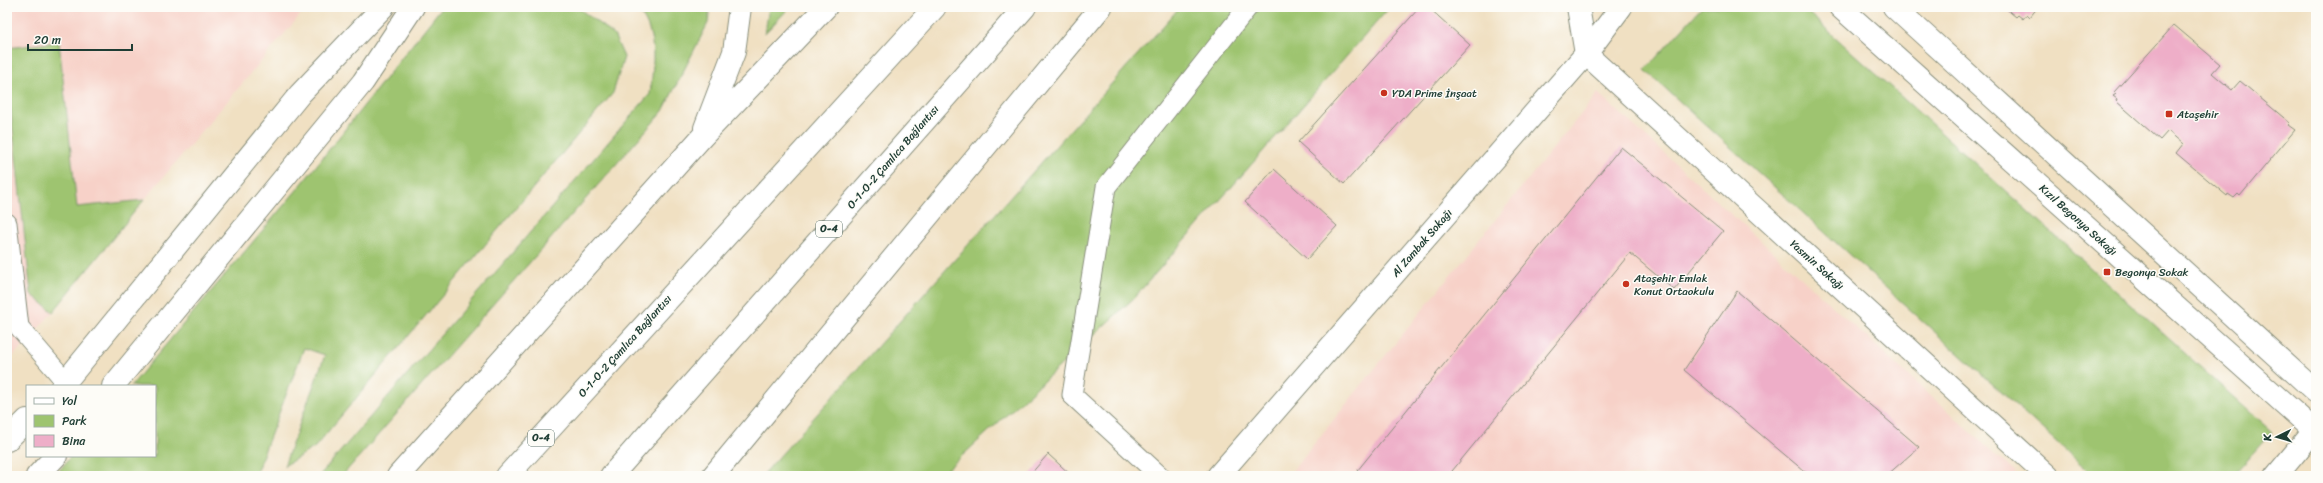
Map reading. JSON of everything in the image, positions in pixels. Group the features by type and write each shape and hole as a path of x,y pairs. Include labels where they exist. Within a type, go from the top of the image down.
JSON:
{"main road":[{"path":"64,384 300,94 383,7"},
{"path":"114,385 363,82 414,7"},
{"path":"702,137 734,52 740,7"},
{"path":"398,476 702,137 826,7"},
{"name":"O-1-O-2 Çamlıca Bağlantısı","path":"507,476 935,7"},
{"name":"O-1-O-2 Çamlıca Bağlantısı","path":"612,476 1025,7"},
{"path":"713,476 1101,7"},
{"path":"1578,7 1586,54"},
{"name":"Al Zambak Sokağı","path":"1218,476 1586,54 1621,7"},
{"name":"Kızıl Begonya Sokağı","path":"1840,7 2315,430"},
{"path":"1894,7 2316,392"},
{"name":"Yasmin Sokağı","path":"1586,54 2048,476"},
{"path":"7,440 26,421"},
{"path":"2276,476 2315,430"},
{"path":"37,476 55,457"}],"lane":[{"path":"1160,476 1072,395 1106,187 1248,7"},
{"path":"7,222 13,328 64,384"}],"shaded area":[{"path":"7,7 307,7 144,200 53,312 7,363"},
{"name":"Ataşehir Emlak Konut Ortaokulu","path":"1598,93 2019,476 1288,476"}],"green space":[{"path":"442,7 577,7 614,35 624,57 613,93 315,447 284,466 325,355 304,348 256,473 252,476 55,476 70,457 156,457 156,385 132,385 301,185"},
{"path":"635,7 710,7 708,23 663,111 342,476 319,476 650,94 653,71 653,48 651,36 648,26"},
{"path":"769,7 790,7 765,33"},
{"path":"1180,7 1390,7 1133,299 940,476 762,476"},
{"path":"1702,7 1802,7 2272,432 2232,476 2094,476 1645,70"},
{"path":"59,42 77,207 144,200 53,312 31,294 7,76 7,48"}],"building":[{"name":"YDA Prime İnşaat","path":"1420,7 1428,7 1470,45 1344,184 1298,142"},
{"path":"2004,7 2038,7 2030,17 2027,14 2023,19 2018,15 2016,17"},
{"path":"2174,25 2220,64 2212,73 2232,90 2240,81 2290,123 2288,125 2295,130 2240,196 2238,194 2234,198 2228,194 2227,196 2176,153 2183,144 2168,131 2160,140 2116,101 2117,99 2113,96 2116,94 2114,92"},
{"path":"1621,147 1723,231 1674,290 1630,253 1448,476 1363,476 1357,471"},
{"path":"1274,169 1337,226 1307,259 1245,202"},
{"path":"1737,291 1919,447 1886,476 1810,476 1684,370"},
{"path":"1048,454 1072,476 1029,476"}],"place":[{"name":"YDA Prime İnşaat","path":"1384,93"},
{"name":"Ataşehir","path":"2169,114"},
{"name":"Begonya Sokak","path":"2107,272"},
{"name":"Ataşehir Emlak Konut Ortaokulu","path":"1626,284"}]}
